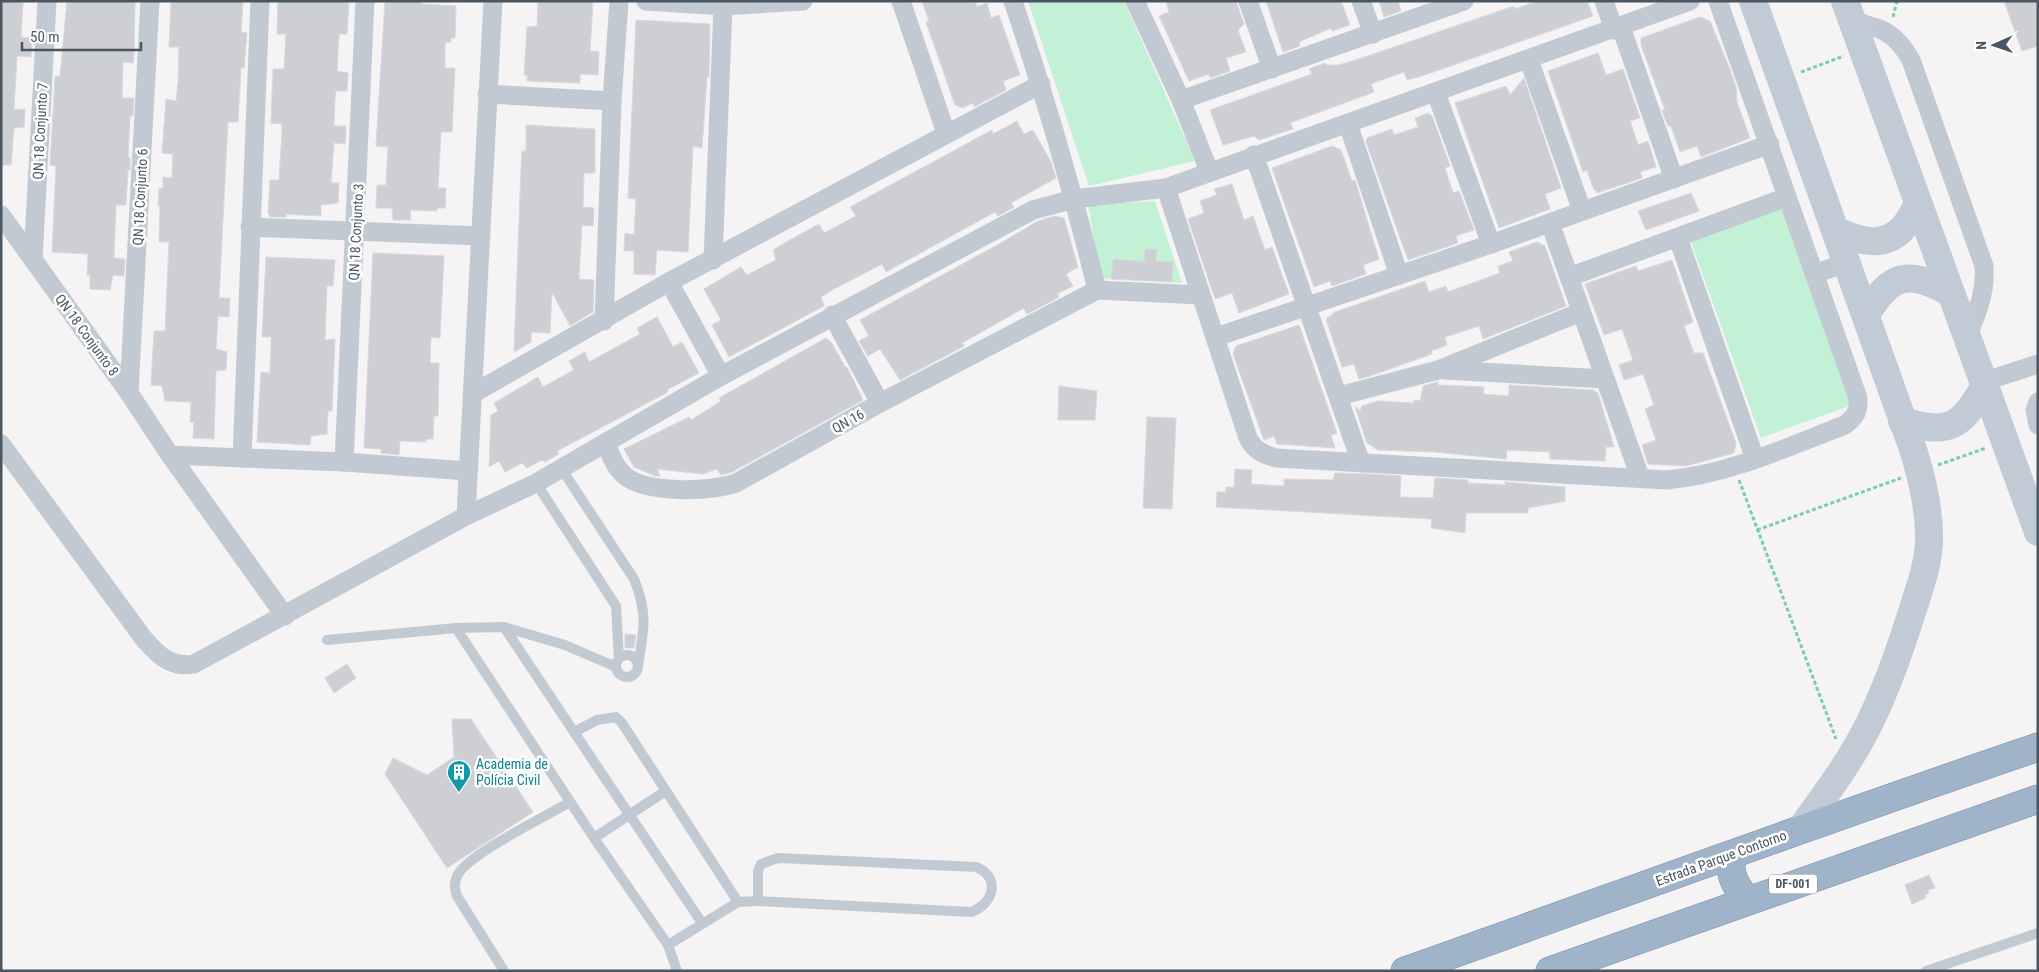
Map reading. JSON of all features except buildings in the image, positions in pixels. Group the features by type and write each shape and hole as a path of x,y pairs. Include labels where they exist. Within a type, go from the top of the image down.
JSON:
{"highway":[{"name":"Estrada Parque Contorno","path":"1404,971 1732,855 1802,828 2038,747"},
{"name":"DF-001","path":"1550,971 2038,798"},
{"path":"1732,855 1730,866 1733,879 1748,900"}],"main road":[{"path":"1753,1 1848,262 1920,471 1928,507 1929,544 1920,588 1902,646 1876,706 1846,763 1802,828"},
{"path":"1848,11 2038,532"},
{"path":"1837,231 1857,241 1873,242 1888,238 1903,228 1918,204"},
{"path":"1866,315 1886,286 1899,280 1914,278 1930,282 1951,293"},
{"path":"1902,421 1925,428 1942,428 1959,422 1973,407 1983,384"}],"street":[{"name":"QN 18 Conjunto 7","path":"33,260 47,1"},
{"name":"QN 18 Conjunto 6","path":"129,393 150,1"},
{"path":"242,458 260,1"},
{"name":"QN 18 Conjunto 3","path":"344,462 356,232 365,1"},
{"path":"466,516 474,393 493,1"},
{"path":"604,321 612,101 619,1"},
{"path":"646,1 723,6 804,1"},
{"path":"900,1 946,133"},
{"path":"1013,1 1041,84 1074,199 1097,290 1200,295"},
{"path":"1135,1 1181,100 1209,171"},
{"path":"1248,1 1272,69"},
{"path":"1361,1 1373,34"},
{"path":"1181,100 1464,1"},
{"path":"1604,1 1618,29 1674,179"},
{"path":"1,444 160,657 182,666 194,664 466,516 536,482 832,315 1033,210 1074,199 1166,188 1254,155 1618,29 1690,1"},
{"path":"1166,188 1200,295 1253,448 1264,454 1276,458 1667,480 1698,477 1734,467 1845,425 1855,417 1858,408 1858,398 1718,1"},
{"path":"713,260 723,6"},
{"path":"1848,11 1889,32 1902,45 1911,60 1984,266 1985,283 1983,298 1967,338"},
{"path":"1529,60 1582,211"},
{"path":"474,393 670,282 946,133 1041,84"},
{"path":"1436,93 1491,244"},
{"path":"487,94 612,101"},
{"path":"1348,124 1399,274"},
{"path":"1216,337 1491,244 1770,144"},
{"path":"1254,155 1361,463"},
{"path":"1569,276 1787,197"},
{"name":"QN 18 Conjunto 8","path":"1,215 129,393 170,455 285,616"},
{"path":"1550,223 1640,477"},
{"path":"250,227 481,236"},
{"path":"1678,238 1755,459"},
{"path":"1814,274 1848,262"},
{"path":"670,282 721,376"},
{"name":"QN 16","path":"606,442 614,464 625,476 639,484 668,488 722,488 736,483 880,403 1097,290"},
{"path":"1339,396 1438,370 1581,312"},
{"path":"832,315 880,403"},
{"path":"1983,384 2038,364"},
{"path":"1438,370 1605,379"},
{"path":"2038,402 2035,410 2038,425"},
{"path":"170,455 344,462 468,471"}],"lane":[{"path":"536,482 616,606 618,662 621,676 631,678 635,674 638,665 645,616 642,599 634,579 561,468"},
{"path":"327,640 456,628 504,628 618,662"},
{"path":"456,628 594,838 668,945 677,971"},
{"path":"504,628 702,923"},
{"path":"618,662 629,655 637,660 638,665"},
{"path":"574,732 597,720 616,718 622,723 664,792 738,902"},
{"path":"594,838 664,792"},
{"path":"504,971 457,896 456,878 461,870 484,852 570,802"},
{"path":"668,945 738,902 758,901 971,912 981,908 989,899 992,889 991,878 986,871 976,867 778,858 761,864 758,870 758,901"},
{"path":"1926,971 2038,933"}],"path":[{"path":"1782,79 1862,50"},
{"path":"1757,530 2004,442"},
{"path":"1734,467 1846,763"}],"green space":[{"path":"1028,1 1124,1 1195,161 1089,186"},
{"path":"1155,201 1182,283 1101,278 1088,205"},
{"path":"1781,209 1852,405 1761,438 1691,242"}],"place":[{"name":"Academia de Polícia Civil","path":"459,793"}]}
